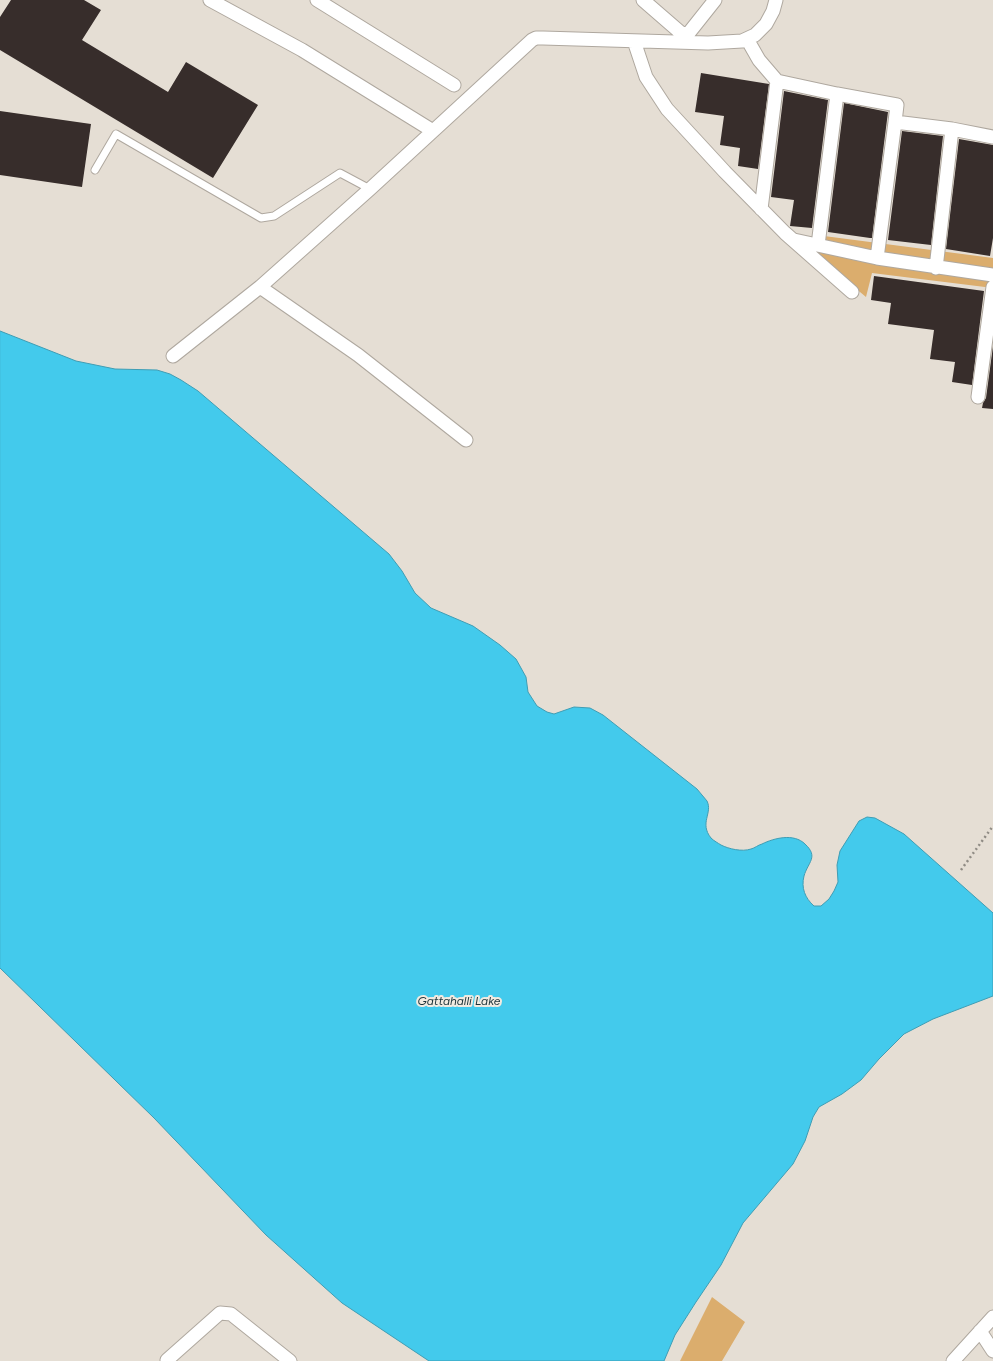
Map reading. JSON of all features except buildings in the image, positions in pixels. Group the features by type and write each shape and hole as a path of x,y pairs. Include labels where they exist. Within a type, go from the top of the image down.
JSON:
{"street":[{"path":"210,0 302,50 433,131"},
{"path":"317,0 454,84"},
{"path":"644,0 684,34 688,34 716,0"},
{"path":"173,356 260,287 370,189 532,40 536,38 708,43 742,41 756,34 766,24 773,11 776,0"},
{"path":"747,39 759,60 777,82 897,105 877,258"},
{"path":"634,41 646,78 667,109 761,209 792,239 852,292"},
{"path":"761,209 777,82"},
{"path":"818,245 837,94"},
{"path":"895,122 952,129 993,137"},
{"path":"936,268 952,129"},
{"path":"792,239 877,258 936,268 993,275"},
{"path":"260,287 358,355 466,440"},
{"path":"978,397 993,287"},
{"path":"167,1360 220,1313 225,1312 231,1314 290,1361"},
{"path":"953,1361 993,1317"},
{"path":"980,1331 993,1352"}],"lane":[{"path":"95,170 116,134 261,218 274,216 340,173 370,189"}],"path":[{"path":"961,870 993,826"}],"shaded area":[{"path":"824,236 993,258 993,288 872,273 866,297 818,257"},
{"path":"712,1297 745,1322 722,1361 680,1361"}],"water":[{"name":"Gattahalli Lake","path":"0,331 76,361 115,369 157,370 170,374 198,391 389,554 402,571 415,593 431,608 473,626 500,645 516,659 526,677 528,692 537,706 554,714 574,707 590,708 603,715 697,789 707,801 708,810 706,828 713,840 721,845 740,850 751,849 778,838 795,839 805,844 812,856 804,876 803,889 808,900 814,906 821,906 829,899 834,891 838,882 837,865 840,851 859,821 867,817 875,818 904,834 993,913 993,996 933,1019 904,1034 861,1080 842,1094 819,1107 813,1117 805,1141 793,1164 743,1223 721,1265 675,1335 664,1361 429,1361 342,1303 266,1235 154,1118 0,968"}]}
